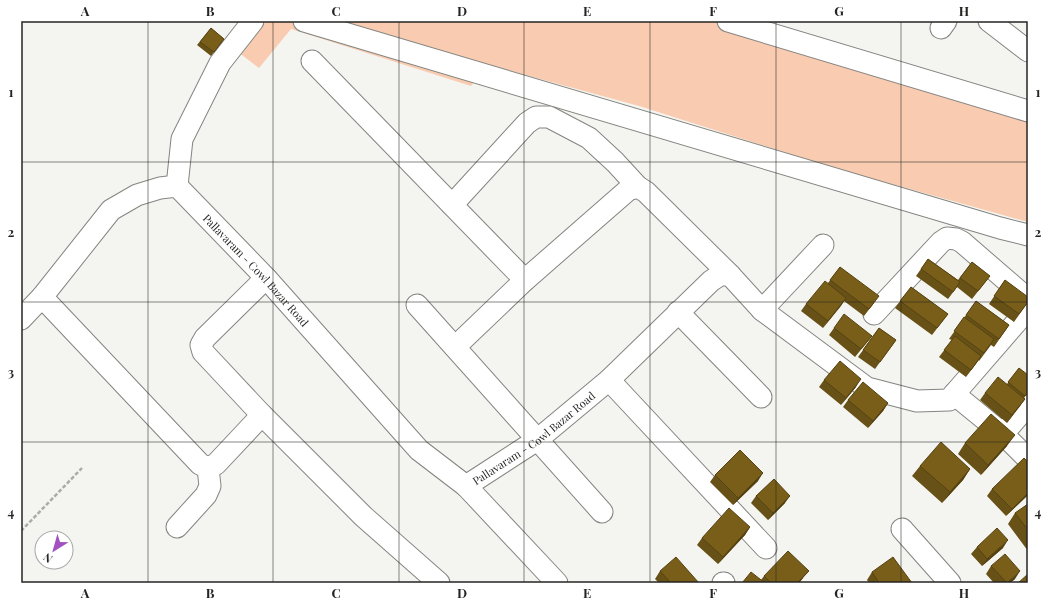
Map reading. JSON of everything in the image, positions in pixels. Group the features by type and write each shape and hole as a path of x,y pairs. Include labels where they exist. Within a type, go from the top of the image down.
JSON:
{"street":[{"path":"208,468 200,464 29,307 111,210 137,195 160,188 177,186 182,139 220,63 253,21"},
{"path":"304,21 985,224 1028,235"},
{"path":"728,21 1028,111"},
{"path":"989,21 1028,51"},
{"path":"312,61 525,280"},
{"path":"452,205 527,123 536,117 549,117 589,138 730,275 762,310 867,388 918,401 949,400 1028,309"},
{"name":"Pallavaram - Cowl Bazar Road","path":"177,186 266,278 419,450 466,486 537,440 609,380 711,281 720,275 730,275"},
{"path":"455,347 525,280 628,190 638,187"},
{"path":"874,314 940,242 947,238 956,239 962,242 1028,299"},
{"path":"762,310 823,245"},
{"path":"266,278 205,338 201,345 204,352 262,415 363,516 439,583"},
{"path":"417,305 602,512"},
{"path":"678,312 761,397"},
{"path":"609,380 766,548"},
{"path":"954,394 1003,434 1028,459"},
{"path":"1003,434 1028,405"},
{"path":"208,468 216,464 262,415"},
{"path":"177,527 206,495 210,486 208,468"},
{"path":"466,486 557,583"},
{"path":"902,529 950,583"}],"path":[{"path":"21,531 82,468"}],"shaded area":[{"path":"290,21 478,77 471,86 291,29 259,68 238,52 266,22"},
{"path":"334,21 733,21 1028,108 1028,222 831,167 639,106 400,41"}],"building":[{"path":"211,28 224,39 214,52 200,42"},
{"path":"928,259 960,282 953,292 921,269"},
{"path":"972,262 990,276 978,291 960,278"},
{"path":"840,267 879,296 869,309 830,280"},
{"path":"1005,280 1028,297 1028,302 1019,314 994,296"},
{"path":"825,281 846,298 828,321 806,304"},
{"path":"911,287 948,314 937,328 900,301"},
{"path":"976,301 1009,325 999,339 966,315"},
{"path":"844,314 872,336 861,349 834,328"},
{"path":"964,317 994,339 984,353 954,331"},
{"path":"879,328 896,340 880,362 863,350"},
{"path":"955,336 981,356 971,370 944,350"},
{"path":"840,361 861,379 846,398 824,380"},
{"path":"1019,368 1028,375 1028,392 1025,396 1008,382"},
{"path":"998,377 1025,399 1012,415 985,393"},
{"path":"863,382 888,403 873,421 848,400"},
{"path":"991,414 1015,435 988,465 965,443"},
{"path":"941,442 970,469 950,492 920,466"},
{"path":"740,450 763,473 738,498 715,475"},
{"path":"1024,458 1028,462 1028,493 1012,509 992,489"},
{"path":"774,479 790,496 773,513 756,496"},
{"path":"1028,504 1028,530 1015,513"},
{"path":"729,508 750,527 723,557 702,538"},
{"path":"997,528 1008,540 987,559 977,547"},
{"path":"788,551 809,571 797,583 771,583 764,576"},
{"path":"1005,554 1020,571 1007,583 991,566"},
{"path":"676,557 699,583 671,583 660,571"},
{"path":"893,557 912,583 879,583 872,572"},
{"path":"751,572 765,583 742,583"},
{"path":"1028,574 1028,583 1018,583"}]}
